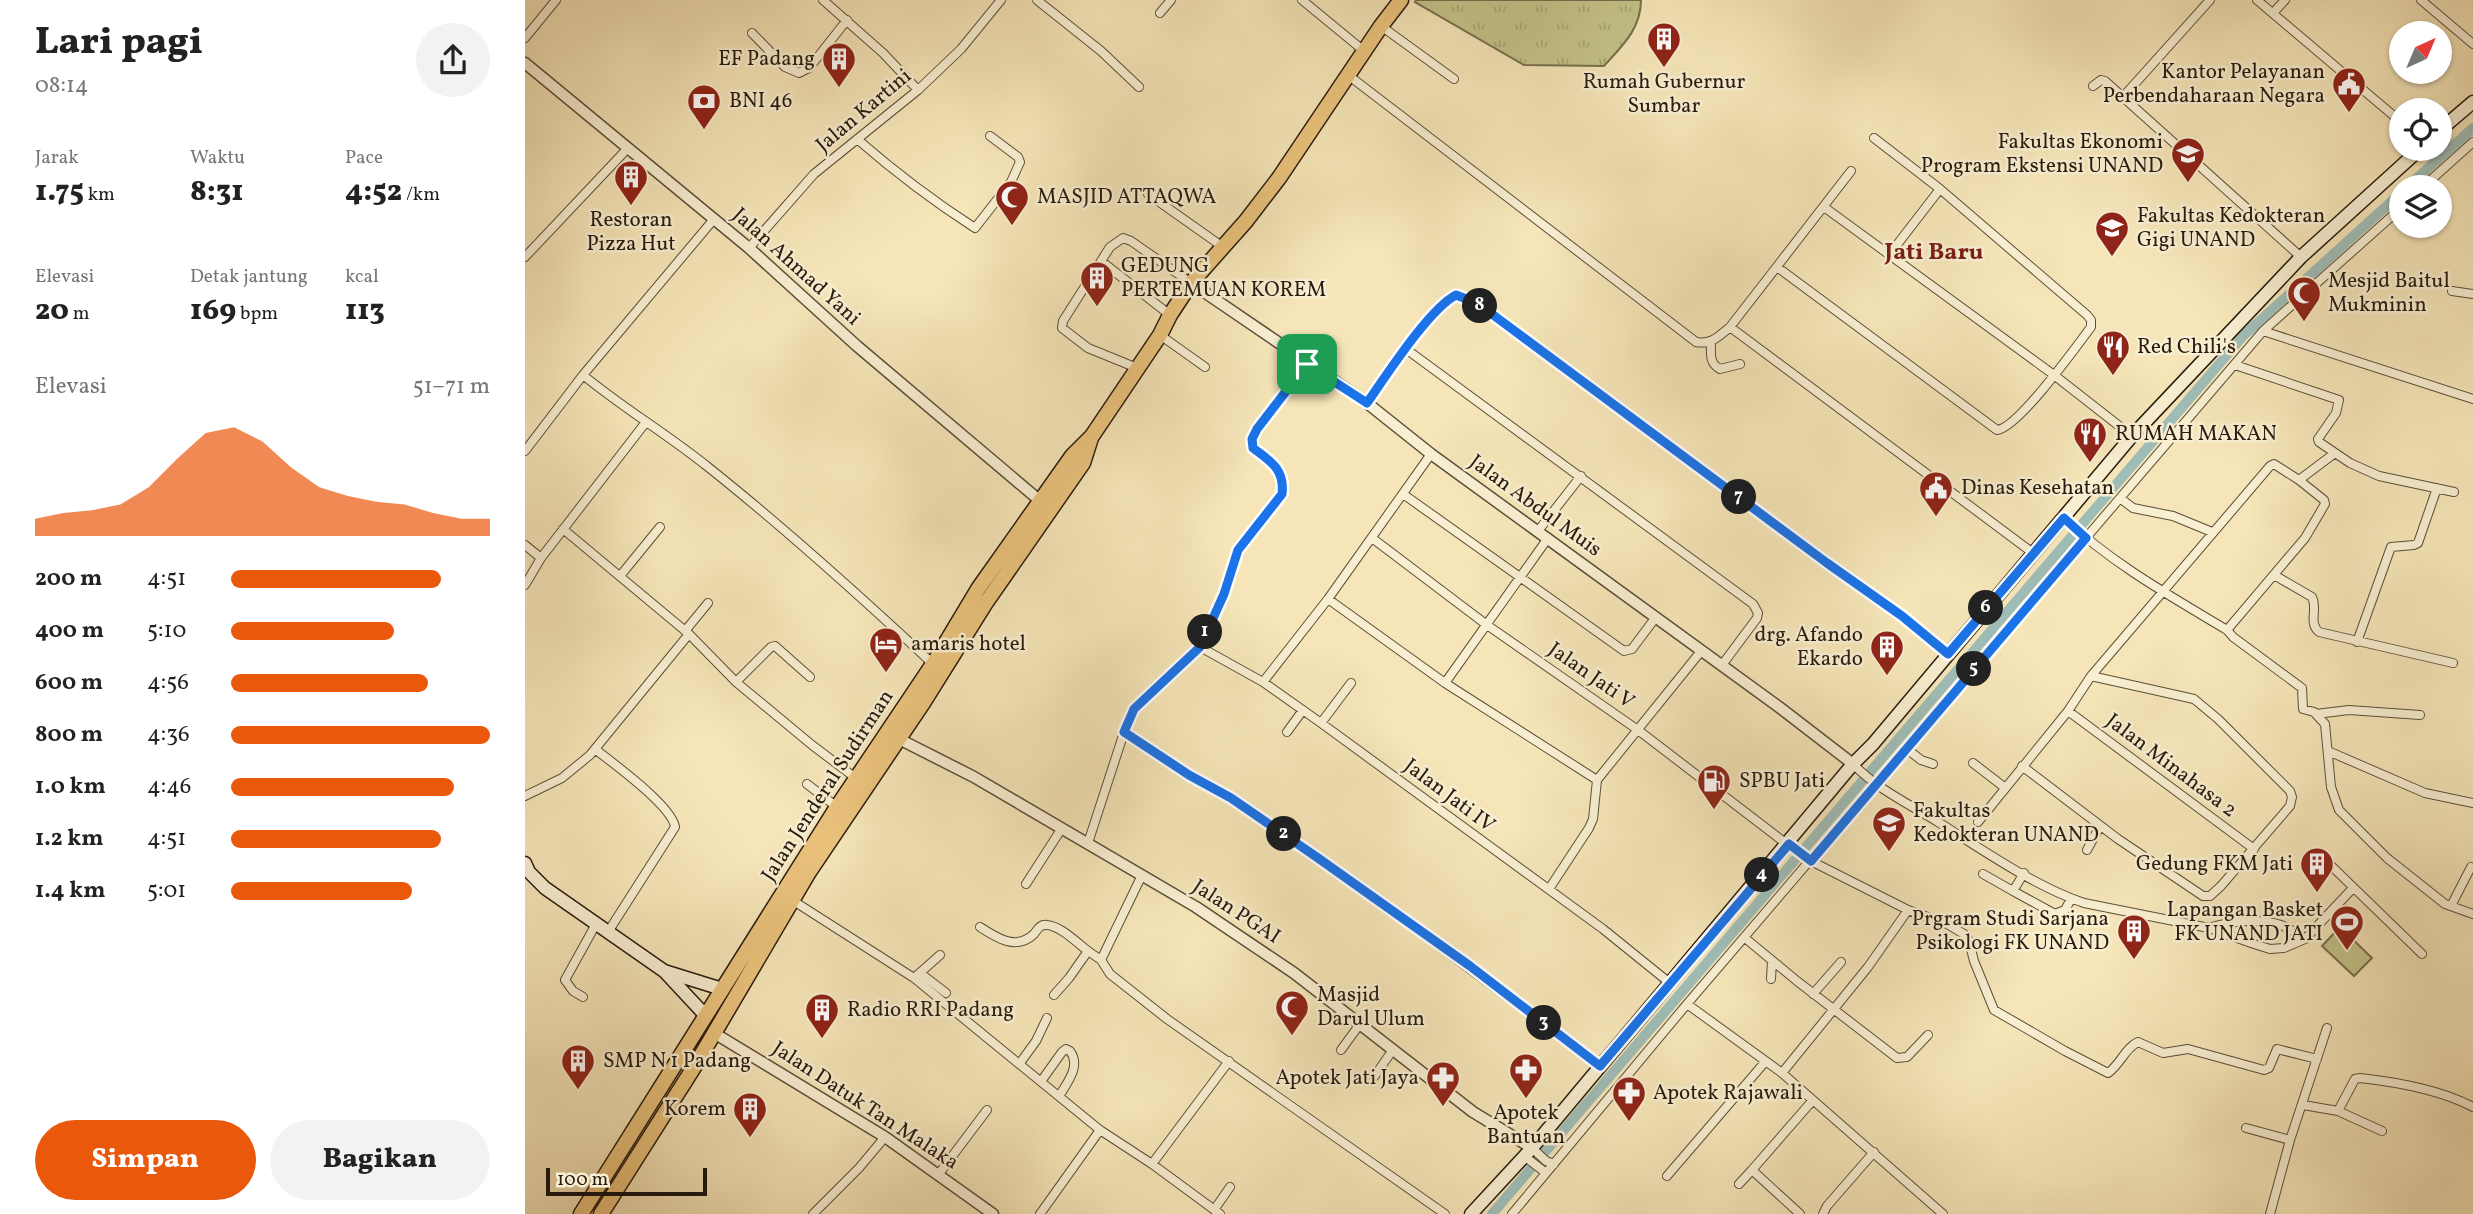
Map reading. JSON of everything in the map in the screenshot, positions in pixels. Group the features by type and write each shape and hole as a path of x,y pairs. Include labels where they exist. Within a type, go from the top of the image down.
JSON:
{"main road":[{"name":"Jalan Jenderal Sudirman","path":"581,1214 837,807 933,664 964,611 1045,505 1072,456 1091,436 1160,335 1191,283 1246,221 1303,145 1401,0"},
{"path":"2452,120 2473,102"},
{"path":"1471,1214 1531,1154 1600,1066 1791,846 2033,553 2067,521 2132,436 2301,257 2407,161"},
{"path":"601,1214 714,1033 792,901 899,739 1045,505"},
{"path":"525,863 545,888 664,971 706,1016"},
{"path":"664,971 722,989"}],"street":[{"path":"525,38 556,0"},
{"path":"823,0 883,53 918,90"},
{"path":"833,9 841,0"},
{"name":"Jalan Kartini","path":"749,248 814,174 918,90 961,50 1001,0"},
{"path":"1037,0 1101,51 1139,87"},
{"path":"1160,13 1171,0"},
{"path":"1303,0 1364,51"},
{"path":"2122,98 2210,0"},
{"path":"2257,0 2389,112"},
{"path":"2273,13 2285,0"},
{"path":"2421,0 2473,44"},
{"path":"752,33 785,67 799,73 809,68 847,20"},
{"path":"1381,26 1454,79"},
{"name":"Jalan Ahmad Yani","path":"525,62 749,248 857,346 1045,505"},
{"path":"1348,75 1696,342 1711,342 1730,327 1851,171"},
{"path":"2093,86 2101,80 2105,81 2301,257"},
{"path":"857,139 907,181 975,228 1011,182 1020,162 1018,157 990,136"},
{"path":"1777,267 1997,430 2012,423 2091,327 2091,320 1940,189 1874,138"},
{"path":"2436,175 2473,142"},
{"path":"525,257 628,148"},
{"path":"1889,255 1940,189"},
{"path":"1148,194 1223,247"},
{"path":"1824,208 2054,375 2132,436"},
{"path":"525,451 583,375 713,219"},
{"path":"1512,1214 1542,1170 1745,938 1808,860 1907,749 2085,536 2263,331 2389,219"},
{"path":"1137,368 1088,348 1062,328 1063,321 1101,261 1110,247 1123,238 1191,283"},
{"path":"1101,261 1170,315"},
{"name":"Jalan Abdul Muis","path":"1191,283 1367,403 1431,454 1702,650 1856,767"},
{"path":"2452,291 2473,294"},
{"path":"1367,403 1446,300 1456,295 1477,303 1902,616 1948,654"},
{"path":"1730,327 2033,553"},
{"path":"2263,331 2473,399"},
{"path":"1160,335 1205,367"},
{"path":"1711,342 1711,360 1715,366 1720,369 1740,364"},
{"path":"1406,349 1581,476 1756,609 1757,618 1722,665"},
{"path":"1088,844 1134,709 1200,647 1224,594 1238,550 1282,494 1283,482 1273,462 1253,448 1252,439 1307,364"},
{"path":"2235,365 2339,400 2336,413 2318,439 2362,470 2454,492"},
{"path":"583,375 728,484 856,592 933,664"},
{"path":"525,585 541,558 646,422"},
{"path":"2299,480 2335,453"},
{"path":"1263,682 1328,599 1431,454"},
{"path":"1978,822 2068,711 2091,676 2271,465 2299,480 2324,500 2325,504 2305,538 2227,630"},
{"path":"1538,531 1581,476"},
{"path":"2357,642 2391,547 2418,543 2437,488"},
{"path":"1403,494 1624,651 1632,649 1656,617"},
{"path":"2120,498 2133,508 2173,516 2212,532"},
{"path":"2067,521 2165,591 2227,630 2302,688 2303,709 2316,714 2325,724 2332,795 2339,810 2387,858 2445,904 2473,914"},
{"path":"620,576 660,527"},
{"path":"563,529 687,633 736,682 811,746 857,779"},
{"name":"Jalan Jati V","path":"1372,538 1487,625 1638,730 1808,860 1908,910 1947,924 1964,934 1994,1010 2105,1072 2113,1070 2131,1046 2138,1042 2163,1052 2188,1049 2264,1070 2269,1068 2277,1049 2317,1059"},
{"path":"1445,683 1548,538"},
{"path":"525,545 541,558"},
{"path":"2274,575 2312,597 2315,629 2357,642 2453,663"},
{"path":"1328,599 1445,683 1597,780"},
{"path":"525,796 562,778 595,749 708,603"},
{"path":"736,682 771,646 775,646 810,677"},
{"name":"Jalan Jati IV","path":"1200,647 1263,682 1303,710 1549,889 1671,984"},
{"path":"1549,889 1593,819 1597,780 1702,650"},
{"path":"2022,766 2100,826 2203,897 2217,891 2290,806 2290,791 2218,719 2194,699 2091,676"},
{"path":"1321,723 1351,683"},
{"path":"1287,732 1303,710"},
{"path":"2316,714 2349,710 2420,715"},
{"name":"Jalan Minahasa 2","path":"2068,711 2254,849"},
{"path":"1124,732 1189,775 1231,798 1361,888 1470,966 1600,1066"},
{"name":"Jalan PGAI","path":"899,739 974,777 1196,907 1294,973 1392,1051 1531,1154"},
{"path":"595,749 665,808 675,827 608,932"},
{"path":"1907,749 1921,760 1933,764"},
{"path":"2327,751 2425,793 2473,803"},
{"path":"1973,763 2004,787"},
{"path":"1856,767 1874,784 2024,873 2071,899 2097,906 2209,928 2270,948 2284,948 2305,939 2353,888"},
{"path":"807,784 837,807"},
{"path":"2087,850 2100,826"},
{"path":"1026,884 1062,828"},
{"path":"2317,852 2422,954"},
{"path":"2451,906 2471,867"},
{"path":"2013,891 2024,873"},
{"path":"1983,874 2055,914 2065,910 2071,899"},
{"path":"1101,960 1142,875"},
{"path":"792,901 946,993"},
{"path":"1782,1073 1908,910"},
{"path":"2209,928 2227,922 2265,922 2282,925 2305,939"},
{"path":"583,997 573,991 565,980 596,924"},
{"path":"980,927 1006,943 1027,940 1042,925 1056,928 1101,960 1110,974 1167,1019 1445,1214"},
{"path":"1745,938 1897,1058 1907,1057 1928,1035"},
{"path":"1054,995 1088,951"},
{"path":"917,975 940,955"},
{"path":"1771,979 1772,961"},
{"path":"1813,994 1841,962"},
{"path":"917,975 1100,1130 1217,1212 1230,1187"},
{"path":"1688,1004 1782,1073 1943,1214"},
{"path":"1020,1063 1036,1041 1047,1018"},
{"path":"1341,1050 1360,1024"},
{"path":"2272,1213 2290,1140 2327,1028"},
{"name":"Jalan Datuk Tan Malaka","path":"714,1033 885,1137 993,1214"},
{"path":"1042,1080 1062,1052 1070,1051 1075,1059 1075,1066 1060,1095"},
{"path":"1374,1077 1392,1051"},
{"path":"1152,1164 1230,1061"},
{"path":"1667,1176 1765,1062"},
{"path":"2337,1111 2351,1084 2360,1078 2392,1082 2462,1101 2473,1107"},
{"path":"1739,1184 1813,1100"},
{"path":"2303,1105 2337,1111 2382,1131"},
{"path":"938,1175 987,1110"},
{"path":"2246,1128 2290,1140"},
{"path":"1040,1214 1100,1130"},
{"path":"819,1212 885,1137"},
{"path":"1823,1214 1874,1152"},
{"path":"1531,1154 1550,1163"},
{"path":"1531,1154 1542,1170"},
{"path":"1752,1170 1800,1214"}],"green space":[{"path":"1641,0 1634,28 1604,66 1524,65 1415,2"},
{"name":"Lapangan Basket FK UNAND JATI","path":"2340,927 2372,958 2354,976 2322,946"}],"waterway":[{"path":"2420,175 2473,128"},
{"path":"1492,1214 2243,336 2389,204"}],"place":[{"name":"Rumah Gubernur Sumbar","path":"1664,69"},
{"name":"EF Padang","path":"839,89"},
{"name":"Kantor Pelayanan Perbendaharaan Negara","path":"2349,114"},
{"name":"BNI 46","path":"704,131"},
{"name":"Fakultas Ekonomi Program Ekstensi UNAND","path":"2188,184"},
{"name":"Restoran Pizza Hut","path":"631,207"},
{"name":"MASJID ATTAQWA","path":"1012,227"},
{"name":"Fakultas Kedokteran Gigi UNAND","path":"2112,258"},
{"name":"GEDUNG PERTEMUAN KOREM","path":"1097,308"},
{"name":"Mesjid Baitul Mukminin","path":"2304,323"},
{"name":"Red Chili's","path":"2113,377"},
{"name":"RUMAH MAKAN","path":"2090,464"},
{"name":"Dinas Kesehatan","path":"1936,518"},
{"name":"amaris hotel","path":"886,674"},
{"name":"drg. Afando Ekardo","path":"1887,677"},
{"name":"SPBU Jati","path":"1714,811"},
{"name":"Fakultas Kedokteran UNAND","path":"1889,853"},
{"name":"Gedung FKM Jati","path":"2317,894"},
{"name":"Lapangan Basket FK UNAND JATI","path":"2347,952"},
{"name":"Prgram Studi Sarjana Psikologi FK UNAND","path":"2134,961"},
{"name":"Masjid Darul Ulum","path":"1292,1037"},
{"name":"Radio RRI Padang","path":"822,1040"},
{"name":"SMP N 1 Padang","path":"578,1091"},
{"name":"Apotek Bantuan","path":"1526,1100"},
{"name":"Apotek Jati Jaya","path":"1443,1108"},
{"name":"Apotek Rajawali","path":"1629,1123"},
{"name":"Korem","path":"750,1139"}],"district":[{"name":"Jati Baru","path":"1934,253"}],"route":[{"path":"1456,295 1477,303 1902,616 1948,654 2064,518 2086,538 1811,861 1789,844 1600,1066 1470,966 1318,858 1231,798 1189,775 1124,732 1134,709 1200,647 1224,594 1238,550 1282,494 1283,482 1273,462 1253,448 1252,439 1307,364 1367,403 1446,300 1456,295"}]}
